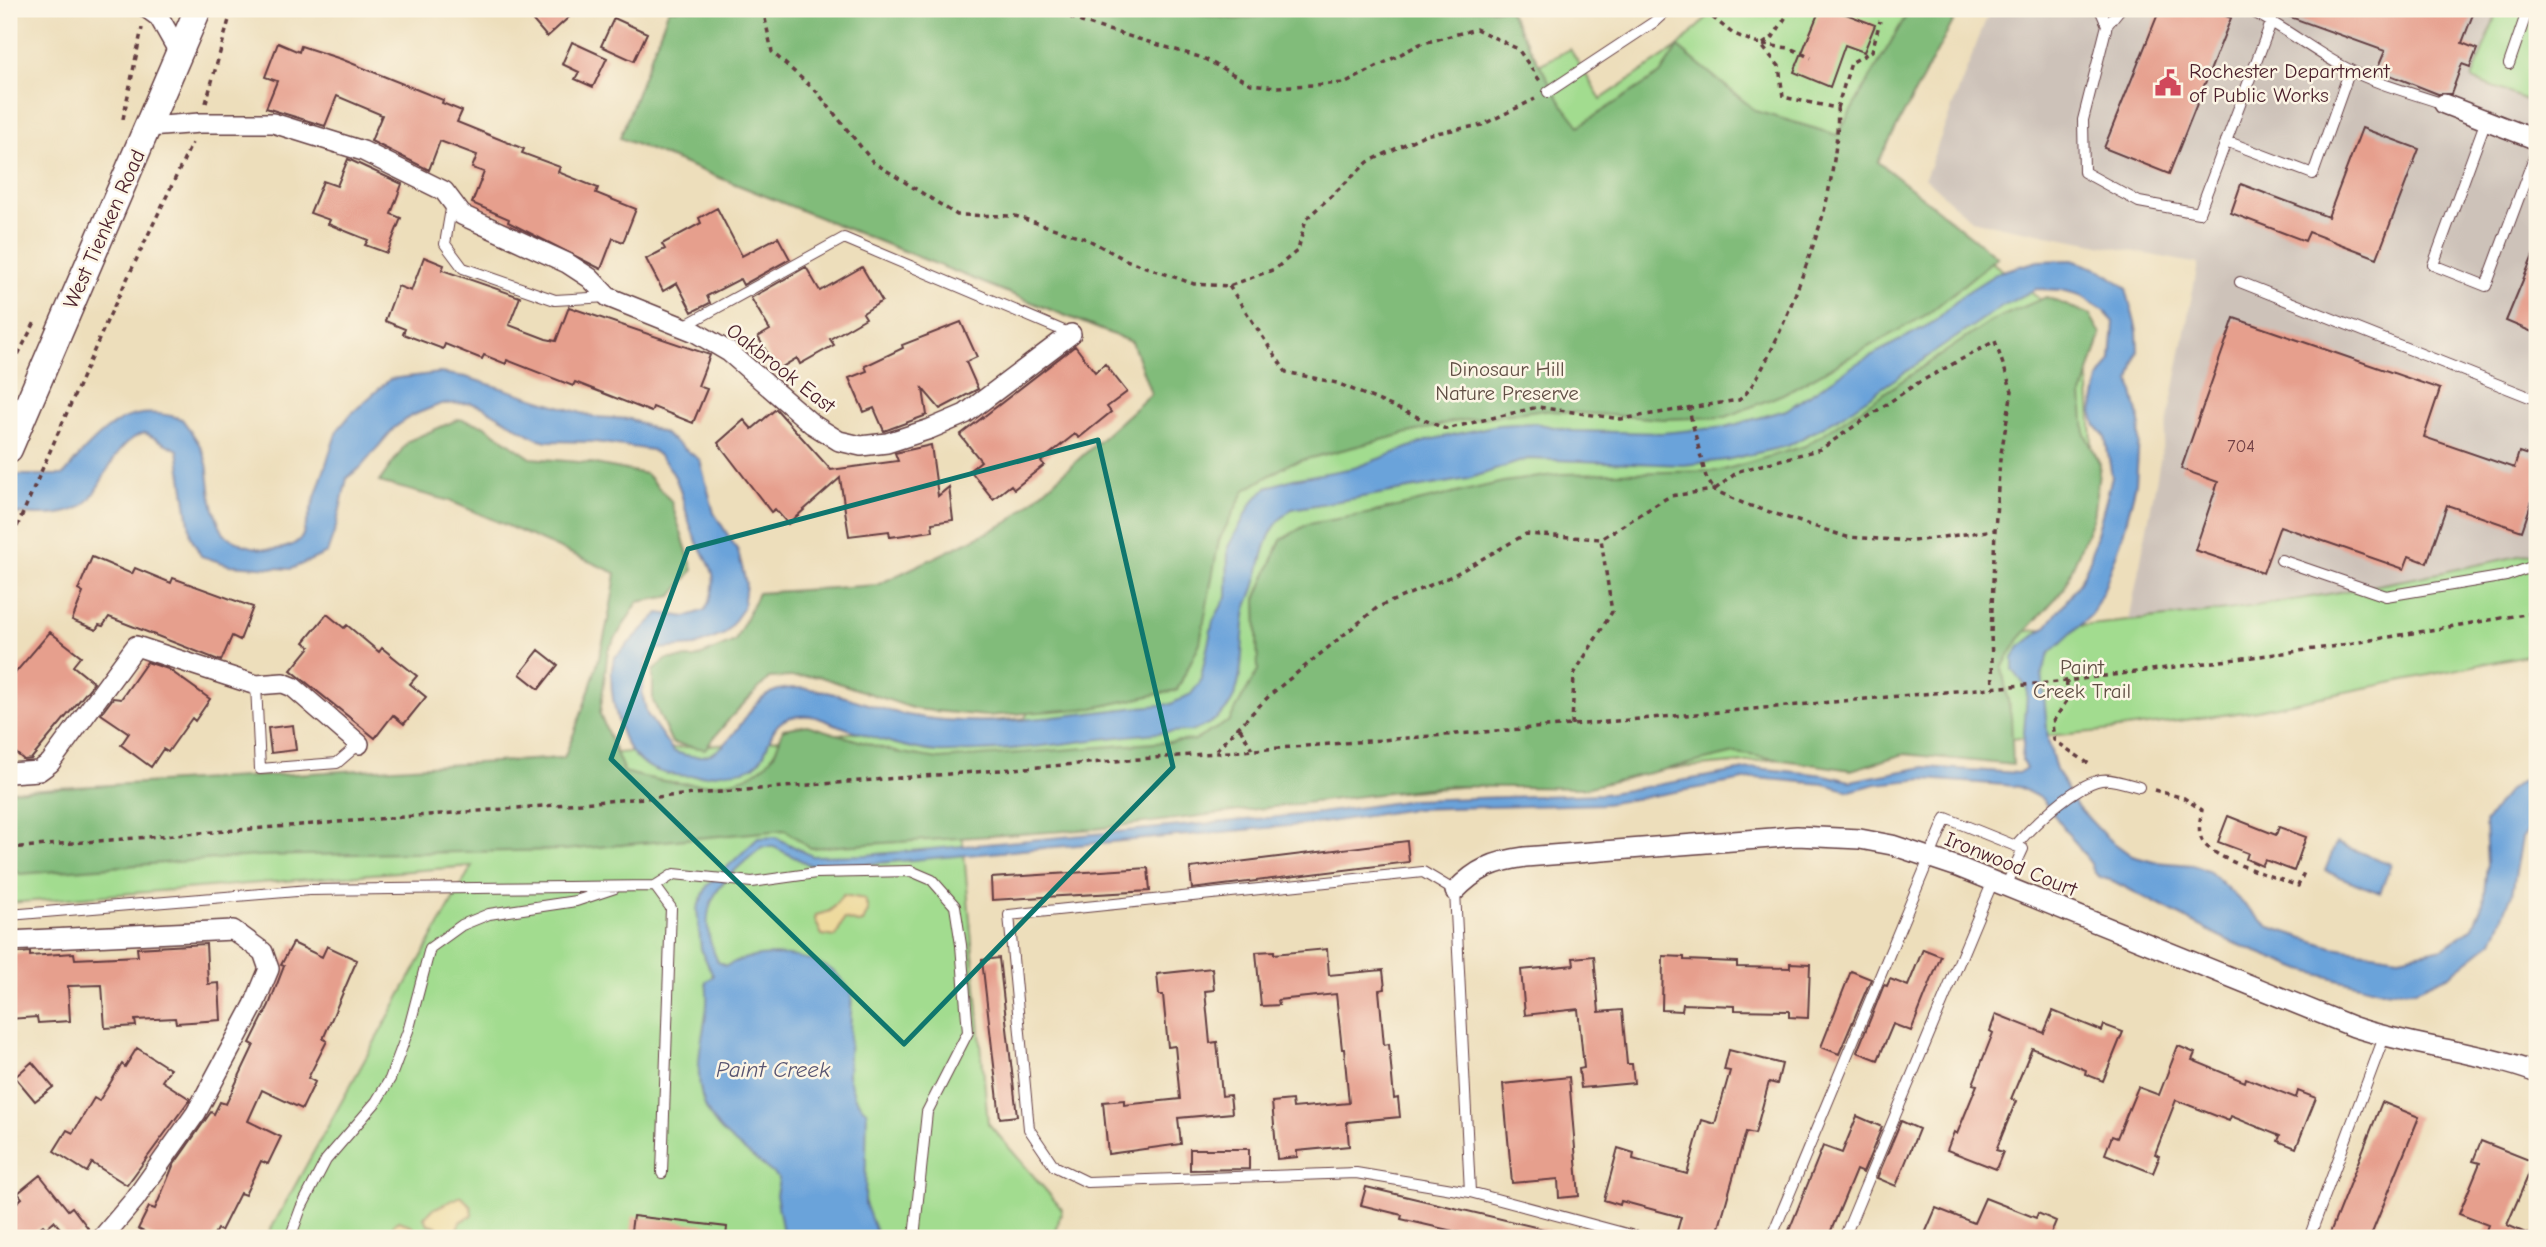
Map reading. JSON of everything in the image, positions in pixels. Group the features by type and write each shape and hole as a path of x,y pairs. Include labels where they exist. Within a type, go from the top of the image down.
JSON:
{"main road":[{"name":"West Tienken Road","path":"9,449 198,9"}],"street":[{"path":"146,15 159,18 180,54"},
{"path":"2444,104 2537,140"},
{"name":"Oakbrook East","path":"149,127 200,123 273,123 363,151 444,191 462,215 567,263 590,278 608,297 683,327 729,352 812,424 839,441 861,446 898,440 965,414 1070,334"},
{"path":"9,773 39,771 50,763 136,646 256,685 283,683 293,687 359,744"},
{"name":"Ironwood Court","path":"1455,891 1468,877 1497,861 1763,836 1860,839 1930,856 2384,1037 2487,1056 2537,1073"},
{"path":"9,941 233,930 263,952 269,969 254,1005 196,1113 135,1199 102,1238"}],"lane":[{"path":"1548,92 1654,22 1668,9"},
{"path":"2100,9 2106,25"},
{"path":"2120,9 2106,25 2083,120 2084,172 2139,202 2199,214 2272,20"},
{"path":"2247,9 2272,20 2304,46 2350,71 2444,104"},
{"path":"2509,64 2528,9"},
{"path":"2227,141 2313,174 2350,71"},
{"path":"2486,120 2432,265 2486,286 2537,149"},
{"path":"453,202 445,244 463,268 555,300 608,297"},
{"path":"683,327 844,238 1070,334"},
{"path":"2240,282 2537,400"},
{"path":"2281,560 2386,596 2506,576 2537,565"},
{"path":"256,685 260,769 337,763 359,744"},
{"path":"2015,846 2034,824 2081,790 2102,779 2139,786"},
{"path":"1771,1238 1946,818 2023,849 1999,884 1844,1238"},
{"path":"9,915 309,890 655,886 674,874 752,882 816,873 911,870 932,880 954,906 961,945 968,1032 927,1112 914,1238"},
{"path":"1470,1192 1455,891 1423,872 1009,915 1029,1129 1054,1166 1087,1182 1356,1173 1470,1192 1642,1238"},
{"path":"290,1238 301,1208 326,1160 376,1102 390,1079 409,1028 430,948 462,925 489,914 576,901 622,885"},
{"path":"655,886 671,908 662,1173"},
{"path":"2309,1238 2384,1037"}],"path":[{"path":"9,545 50,456 112,308 152,221 182,167 200,123 232,9"},
{"path":"763,9 772,52 817,92 873,162 957,215 1015,216 1087,239 1126,260 1194,284 1229,286 1275,269 1298,250 1306,219 1368,162 1424,135 1482,125 1548,92 1518,48 1476,29 1420,44 1346,83 1276,87 1251,84 1203,58 1081,22 1052,9"},
{"path":"1702,9 1732,33 1761,45 1790,48 1811,58"},
{"path":"1761,45 1773,37 1791,9"},
{"path":"122,123 146,15"},
{"path":"1229,286 1286,372 1337,383 1446,429 1538,407 1621,419 1739,400 1750,392 1772,350 1823,214 1837,108 1851,63 1872,51 1880,21"},
{"path":"1761,45 1779,66 1783,97 1837,108"},
{"path":"9,372 38,318"},
{"path":"1215,751 1271,694 1378,607 1452,576 1525,534 1601,539 1670,496 1713,488 1739,471 1821,449 1916,384 1995,341 2012,391 2000,458 1995,530 1991,634 1993,688"},
{"path":"1689,408 1706,477 1713,488 1745,505 1847,537 1913,541 1995,530"},
{"path":"1572,724 1574,674 1612,612 1601,539"},
{"path":"9,848 1572,724 2058,682 2330,647 2537,612"},
{"path":"2067,681 2066,702 2052,723 2054,740 2090,763 2102,779"},
{"path":"1240,727 1252,749"},
{"path":"2139,786 2184,798 2202,810 2199,829 2203,842 2216,854 2298,886 2305,870"}],"highlighted area":[{"path":"1098,440 1173,767 904,1044 611,759 688,549"}],"shaded area":[{"path":"1990,9 2498,9 2473,79 2537,104 2537,552 2394,583 2204,613 2129,621 2198,264 1971,220 1925,178"}],"green space":[{"name":"Paint Creek Trail","path":"669,9 1159,9 1236,19 1321,9 1529,70 1570,49 1601,99 1678,47 1715,9 1912,9 1836,199 1976,250 2086,335 2094,478 2018,632 2203,613 2287,601 2537,552 2537,653 2252,711 2103,731 962,830 988,1123 1062,1209 1054,1238 266,1238 472,866 9,903 9,805 1025,718 1211,374 620,138"},
{"name":"Dinosaur Hill Nature Preserve","path":"669,9 1157,9 1236,19 1320,9 1508,9 1562,104 1579,126 1660,74 1678,47 1756,111 1837,135 1910,9 1941,9 1956,16 1878,162 1997,257 1928,314 1783,394 1726,417 1663,419 1538,410 1452,422 1291,463 1245,490 1219,540 1200,643 1177,690 1093,708 986,716 915,709 818,676 769,678 730,718 705,749 672,743 653,701 653,671 667,659 695,658 735,641 758,593 877,585 1009,522 1151,394 1132,342 620,138"},
{"path":"2498,9 2537,9 2537,104 2472,79"},
{"path":"2046,297 2090,315 2101,334 2082,395 2085,434 2100,464 2093,517 2064,589 2019,639 2002,668 2011,717 2013,765 1904,754 1851,770 1735,753 1585,788 1443,786 1095,829 810,848 785,830 565,850 256,856 20,874 9,866 9,791 564,758 596,667 608,621 616,573 450,501 379,482 408,441 459,419 483,425 531,458 590,463 646,474 671,501 693,570 672,596 638,602 608,650 600,714 624,772 661,780 703,784 744,777 760,769 775,752 783,729 807,725 895,752 939,759 1195,740 1229,721 1258,670 1256,599 1281,540 1308,524 1366,514 1503,482 1561,474 1720,471 1805,446 1991,321"}],"sand":[{"path":"843,895 865,899 868,911 863,922 844,919 836,937 822,935 815,920 816,915 830,911"},
{"path":"461,1196 471,1206 472,1215 460,1222 454,1238 444,1238 436,1226 428,1224 424,1218 433,1209"},
{"path":"398,1221 411,1225 420,1238 389,1238 394,1224"}],"water":[{"name":"Paint Creek","path":"2072,260 2103,271 2126,288 2137,331 2138,351 2130,380 2140,422 2136,483 2123,535 2103,592 2091,615 2049,654 2042,672 2048,740 2056,770 2076,805 2106,837 2132,856 2154,862 2193,865 2210,872 2267,926 2332,947 2399,957 2443,948 2473,927 2483,903 2487,865 2485,823 2507,792 2537,770 2537,819 2522,838 2512,894 2493,941 2450,975 2416,990 2382,991 2302,970 2227,940 2099,876 2042,799 2019,787 1924,779 1876,784 1850,791 1824,784 1756,778 1605,804 1412,809 1322,823 867,864 810,865 774,847 762,847 734,872 714,896 709,910 710,942 718,962 726,966 751,957 795,957 833,971 852,992 848,1075 855,1098 867,1112 865,1203 876,1232 882,1238 784,1238 776,1195 779,1179 718,1127 708,1113 702,1097 699,1076 707,1008 706,982 713,976 701,949 697,909 707,886 758,838 775,837 812,856 866,855 1320,813 1412,800 1604,794 1756,768 1825,775 1850,781 1924,767 2018,773 2026,768 2022,760 2027,688 2013,670 2013,658 2020,647 2047,626 2079,584 2090,560 2112,477 2105,436 2096,426 2092,412 2099,379 2111,360 2114,322 2104,311 2080,295 2062,290 2036,289 2002,306 1835,420 1788,446 1726,460 1684,465 1528,459 1468,479 1292,509 1276,525 1266,544 1246,610 1239,682 1225,711 1211,722 1191,731 1006,750 925,750 888,742 810,716 783,721 771,735 760,761 745,770 688,776 673,775 645,765 625,742 619,725 611,682 615,657 659,613 686,617 705,610 713,588 712,569 691,528 677,481 663,460 652,450 595,442 547,441 536,438 483,407 471,403 441,404 411,416 394,428 361,467 347,478 327,553 291,569 229,565 201,556 191,537 178,450 145,433 123,446 95,492 79,508 53,515 9,513 9,475 63,475 92,442 114,424 125,418 151,413 182,419 195,437 207,463 214,510 224,534 253,547 285,548 302,537 337,431 351,414 390,379 440,373 466,377 594,417 630,419 663,433 700,460 714,513 738,551 746,583 743,609 725,634 695,646 658,649 650,655 646,663 642,693 647,714 673,751 694,756 710,754 733,735 764,697 778,690 793,688 825,692 892,712 940,720 1039,719 1171,704 1191,694 1200,682 1213,621 1227,596 1228,547 1253,501 1268,487 1293,479 1354,468 1429,440 1498,425 1535,423 1573,431 1662,433 1726,427 1786,410 1859,362 1934,322 1964,294 1999,272 2038,261"},
{"path":"2336,843 2391,864 2380,893 2325,871"}],"building":[{"path":"523,9 578,9 547,37"},
{"path":"1820,9 1833,9 1875,25 1864,52 1845,45 1830,87 1794,72"},
{"name":"Rochester Department of Public Works","path":"2160,9 2209,9 2231,18 2169,174 2104,148"},
{"path":"2274,9 2475,9 2462,43 2477,49 2470,67 2462,64 2451,94 2438,94 2377,70 2385,51"},
{"path":"614,18 647,33 634,61 601,46"},
{"path":"572,42 607,58 593,87 575,79 579,72 562,64"},
{"path":"278,43 299,52 301,46 341,59 443,100 442,103 462,111 457,122 524,149 522,153 560,167 558,172 598,188 596,193 636,209 623,242 613,238 601,269 508,222 509,219 472,203 484,172 472,168 477,155 440,141 429,170 371,141 382,115 337,96 325,126 266,108 277,81 265,77"},
{"path":"2362,128 2419,149 2377,258 2309,232 2305,241 2231,213 2241,184 2328,217"},
{"path":"348,159 402,184 391,214 401,218 387,253 365,245 368,240 328,224 330,220 310,213 323,181 337,186"},
{"path":"717,208 742,256 778,237 790,259 743,285 740,279 707,296 710,303 692,312 677,283 663,291 646,259 665,249 662,244 701,223 699,218"},
{"path":"2537,246 2537,334 2506,321"},
{"path":"424,257 444,265 442,270 520,297 509,325 546,339 556,341 569,307 710,355 698,386 707,389 693,423 653,407 651,412 575,382 573,386 507,360 506,364 484,355 482,359 445,344 443,349 403,334 405,329 385,321 398,286 411,291"},
{"path":"806,267 820,291 862,267 882,301 863,313 866,318 830,339 834,345 800,364 797,358 777,370 758,337 770,330 751,298"},
{"path":"2234,318 2440,389 2424,437 2514,468 2519,452 2537,458 2537,486 2522,531 2447,505 2427,563 2409,556 2404,569 2280,526 2263,573 2195,550 2218,482 2181,469"},
{"path":"961,322 977,357 966,362 978,389 940,409 923,389 927,415 884,431 874,408 864,412 849,378 867,371 865,366 903,348 902,345"},
{"path":"1075,346 1095,372 1105,364 1127,392 1107,407 1111,412 1079,438 1075,434 1041,461 1044,465 1014,489 1011,485 993,499 970,470 981,461 960,435"},
{"path":"776,409 831,470 898,461 895,453 931,445 938,496 949,487 953,520 932,523 933,531 890,537 889,531 849,536 840,478 788,524 775,509 771,512 718,443 744,420 752,429"},
{"path":"92,557 132,574 135,568 171,583 173,578 253,607 240,640 232,636 221,661 109,617 103,626 99,625 96,630 72,620 83,593 78,590"},
{"path":"327,614 344,628 347,625 379,652 382,648 417,676 410,684 426,697 404,724 393,715 375,738 291,670 310,647 304,642"},
{"path":"50,632 81,656 73,666 94,683 31,759 24,760 9,747 9,680"},
{"path":"539,650 558,665 539,689 520,674"},
{"path":"147,662 168,669 210,699 195,721 192,718 168,752 163,749 151,767 121,745 129,733 101,714 113,698 121,699"},
{"path":"293,725 296,750 271,753 268,728"},
{"path":"2228,816 2276,835 2279,827 2306,837 2294,871 2265,860 2262,866 2246,859 2248,853 2218,842"},
{"path":"1407,841 1409,862 1192,889 1190,868"},
{"path":"1148,868 1150,891 992,900 991,878"},
{"path":"293,943 322,957 327,946 357,960 323,1039 327,1041 308,1078 315,1082 302,1109 262,1090 248,1121 281,1137 268,1164 261,1161 245,1195 240,1193 221,1231 217,1229 212,1238 156,1238 138,1229 149,1207 155,1209 173,1166 211,1112 214,1114 220,1102 226,1104 254,1045 250,1043 269,1005 284,966 281,965"},
{"path":"206,944 208,984 219,983 221,1020 176,1023 175,1018 135,1020 136,1026 105,1028 102,985 68,986 70,1021 38,1023 37,1017 9,1019 9,954 30,952 30,956 74,953 75,959 138,956 137,948"},
{"path":"1327,949 1329,975 1383,970 1385,989 1379,990 1384,1045 1389,1044 1394,1099 1398,1098 1400,1117 1347,1122 1349,1146 1297,1151 1297,1157 1277,1159 1272,1102 1292,1100 1293,1108 1349,1103 1344,1049 1336,994 1278,1000 1279,1005 1261,1006 1256,952 1274,951 1274,954"},
{"path":"1923,949 1941,956 1911,1031 1893,1024 1878,1060 1857,1052 1884,985 1887,986 1890,979 1908,986"},
{"path":"1594,956 1599,1012 1622,1010 1627,1064 1632,1064 1634,1083 1581,1088 1579,1069 1584,1068 1578,1009 1525,1015 1521,970 1574,965 1573,958"},
{"path":"1663,956 1684,957 1684,960 1737,962 1737,967 1790,968 1790,963 1810,964 1808,1018 1789,1017 1789,1011 1735,1010 1735,1006 1683,1004 1682,1011 1662,1010"},
{"path":"999,958 1017,1116 1000,1118 982,960"},
{"path":"1212,968 1214,990 1205,991 1210,1043 1217,1042 1222,1096 1230,1095 1232,1113 1178,1118 1181,1144 1108,1154 1103,1102 1124,1100 1124,1105 1180,1099 1175,1046 1168,1047 1163,995 1159,995 1157,974"},
{"path":"1851,971 1871,979 1839,1054 1821,1047"},
{"path":"2053,1011 2102,1031 2104,1025 2123,1032 2103,1081 2085,1074 2086,1070 2032,1048 2011,1099 2016,1101 1996,1150 2003,1152 1996,1169 1947,1150 1954,1132 1957,1134 1977,1085 1973,1084 1993,1033 1990,1031 1996,1014 2044,1033"},
{"path":"2178,1046 2195,1053 2192,1060 2245,1082 2246,1078 2296,1098 2298,1091 2316,1098 2296,1148 2278,1141 2280,1136 2231,1116 2229,1121 2176,1100 2155,1154 2160,1156 2153,1173 2105,1154 2112,1136 2117,1138 2138,1087 2159,1095"},
{"path":"137,1048 170,1069 162,1081 190,1099 127,1185 92,1163 87,1172 54,1151 67,1130 73,1133 94,1098 99,1101 122,1064 125,1067"},
{"path":"1729,1050 1782,1064 1777,1084 1769,1082 1755,1134 1746,1132 1716,1238 1675,1238 1681,1217 1621,1201 1620,1205 1604,1200 1618,1148 1634,1153 1633,1159 1687,1174 1702,1120 1715,1124 1730,1071 1724,1070"},
{"path":"32,1062 53,1087 35,1101 15,1077"},
{"path":"1569,1077 1579,1196 1559,1198 1558,1179 1512,1183 1503,1084"},
{"path":"2382,1102 2419,1117 2370,1238 2343,1238 2330,1233"},
{"path":"1857,1116 1882,1127 1863,1173 1856,1170 1828,1238 1786,1238 1823,1146 1842,1153"},
{"path":"1901,1121 1919,1129 1896,1186 1877,1178"},
{"path":"2481,1141 2534,1162 2507,1225 2537,1238 2483,1238 2488,1225 2459,1214 2480,1163 2473,1161"},
{"path":"1190,1149 1249,1149 1249,1169 1190,1170"},
{"path":"40,1175 68,1210 72,1207 88,1228 75,1238 68,1238 54,1221 46,1228 43,1225 26,1238 9,1238 9,1209 22,1198 18,1193"},
{"path":"1366,1187 1552,1231 1551,1238 1483,1238 1401,1219 1402,1215 1361,1205"},
{"path":"1985,1198 2036,1218 2038,1213 2056,1221 2049,1238 1923,1238 1936,1208 1974,1223"},
{"path":"633,1216 727,1227 726,1238 630,1238"}],"place":[{"name":"Rochester Department of Public Works","path":"2168,83"}]}
